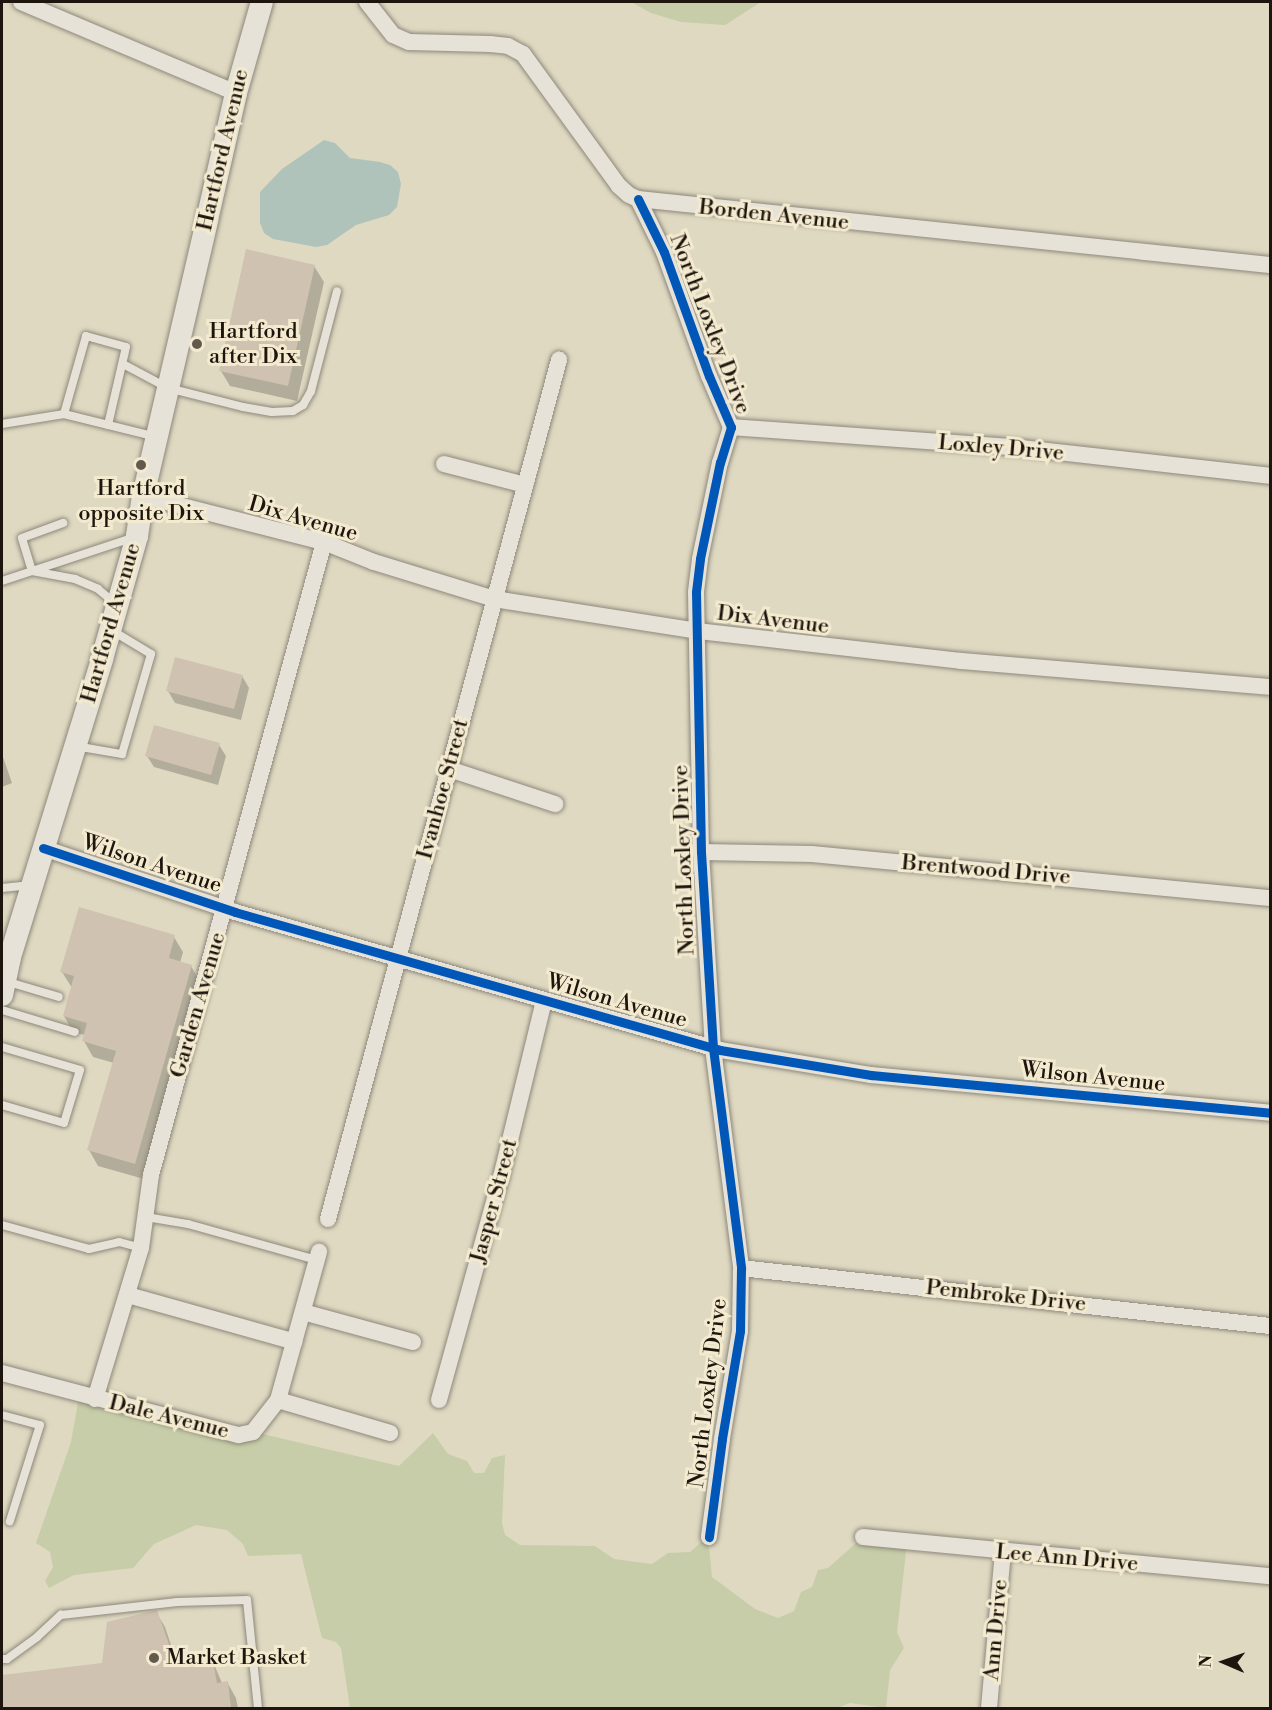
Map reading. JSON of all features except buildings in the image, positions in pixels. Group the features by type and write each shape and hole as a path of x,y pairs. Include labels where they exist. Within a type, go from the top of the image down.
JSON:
{"main road":[{"name":"Hartford Avenue","path":"4,977 111,630 137,536 156,437 236,93 262,2"}],"street":[{"path":"21,2 236,93"},
{"path":"367,2 393,35 410,42 490,44 508,46 523,54 619,186 638,200"},
{"name":"Borden Avenue","path":"638,200 1270,265"},
{"name":"North Loxley Drive","path":"638,200 664,252 709,376 731,427 720,462 700,559 696,592 701,852 713,1048 741,1268 740,1331 709,1537"},
{"name":"Ivanhoe Street","path":"328,1219 559,360"},
{"name":"Loxley Drive","path":"731,427 1012,447 1270,476"},
{"path":"444,464 525,484"},
{"name":"Dix Avenue","path":"143,496 324,543 374,562 494,599 698,631 961,661 1270,687"},
{"name":"Garden Avenue","path":"95,1399 129,1295 141,1248 151,1175 324,543"},
{"path":"448,769 555,804"},
{"name":"Wilson Avenue","path":"43,848 225,908 713,1048 871,1075 1270,1113"},
{"name":"Brentwood Drive","path":"701,852 812,854 1270,898"},
{"name":"Jasper Street","path":"439,1400 501,1177 544,1000"},
{"path":"318,1256 278,1400 390,1433"},
{"name":"Pembroke Drive","path":"741,1268 1270,1326"},
{"path":"129,1295 295,1342"},
{"path":"303,1312 413,1342"},
{"name":"Dale Avenue","path":"2,1373 239,1435 254,1432 278,1400"},
{"name":"Lee Ann Drive","path":"863,1537 1270,1576"},
{"name":"Ann Drive","path":"989,1708 1003,1552"}],"lane":[{"path":"123,364 168,388 272,412 293,411 303,405 311,391 337,291"},
{"path":"64,414 86,336 126,347 108,425"},
{"path":"2,424 64,414 156,437"},
{"path":"32,571 22,538 63,523"},
{"path":"2,582 137,536"},
{"path":"32,571 75,579 98,589 117,605"},
{"path":"75,746 123,754 151,654 111,630"},
{"path":"2,888 32,885"},
{"path":"4,977 59,997"},
{"path":"2,1010 75,1032"},
{"path":"2,1047 80,1070 64,1123 2,1105"},
{"path":"146,1216 318,1256"},
{"path":"2,1225 89,1249 119,1242 141,1248"},
{"path":"2,1415 40,1425 10,1521"},
{"path":"2,1659 7,1659 37,1637 61,1615 177,1602 247,1600 258,1708"}],"green space":[{"path":"631,2 761,2 725,25 681,22 651,13"},
{"path":"80,1391 399,1466 433,1433 448,1454 467,1461 474,1473 484,1473 492,1458 505,1455 502,1523 505,1535 520,1545 595,1546 614,1559 652,1564 668,1553 690,1552 708,1536 712,1577 755,1609 778,1618 794,1611 801,1592 812,1587 818,1570 828,1568 863,1537 907,1543 897,1632 904,1648 890,1670 886,1708 850,1703 837,1708 350,1708 341,1648 336,1642 322,1638 301,1554 248,1556 243,1544 227,1530 196,1525 154,1544 133,1568 74,1575 49,1588 45,1581 53,1567 50,1552 36,1543 71,1442"}],"shaded area":[{"path":"324,140 335,143 350,158 380,162 390,165 398,172 401,184 397,207 389,215 356,225 327,245 316,247 273,239 264,233 260,223 260,192 282,169"}],"cycle path":[{"path":"638,199 664,252 709,376 731,427 720,462 700,559 696,592 701,852 713,1048 741,1268 740,1331 709,1537"},
{"path":"43,848 235,912 720,1050 871,1075 1270,1113"}],"place":[{"name":"Hartford after Dix","path":"197,344"},
{"name":"Hartford opposite Dix","path":"141,465"},
{"name":"Market Basket","path":"154,1658"}]}
